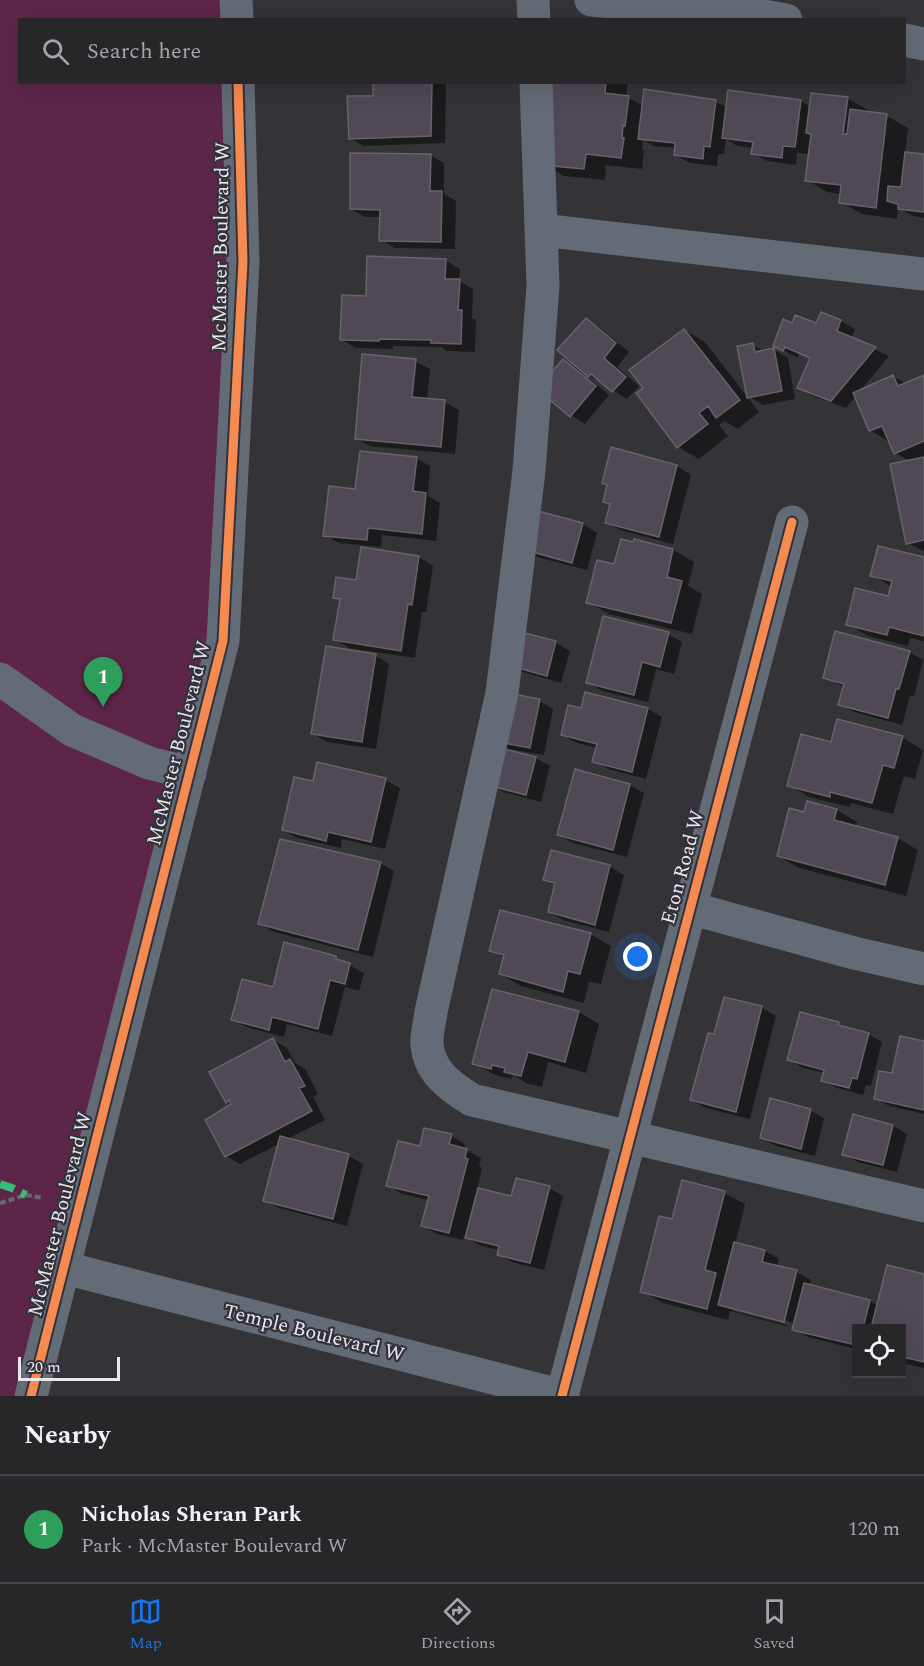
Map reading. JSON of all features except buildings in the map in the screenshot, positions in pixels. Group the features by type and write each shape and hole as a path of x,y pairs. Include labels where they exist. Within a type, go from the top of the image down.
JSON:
{"street":[{"path":"236,0 237,18"},
{"path":"533,0 534,18"},
{"path":"591,0 767,11"},
{"path":"906,40 924,44"},
{"name":"McMaster Boulevard W","path":"31,1396 223,641 243,262 238,84"},
{"path":"536,84 543,286 529,471 502,693 431,1012 427,1045 433,1066 447,1084 472,1100 924,1206"},
{"path":"541,230 924,274"},
{"name":"Eton Road W","path":"562,1396 792,522"},
{"path":"0,679 72,730 149,763 190,773"},
{"name":"Eton Road W","path":"690,908 843,950 924,969"},
{"name":"Temple Boulevard W","path":"65,1268 562,1396"}],"path":[{"path":"0,1203 26,1195 43,1198"}],"shaded area":[{"path":"0,0 236,0 236,18 18,18 18,84 234,84 223,641 31,1396 0,1396"}],"marked path":[{"path":"0,1184 26,1195"}],"cycle path":[{"path":"31,1396 223,641 243,262 238,84"},
{"path":"562,1396 792,522"}],"place":[{"name":"Nicholas Sheran Park","path":"103,707"}]}
